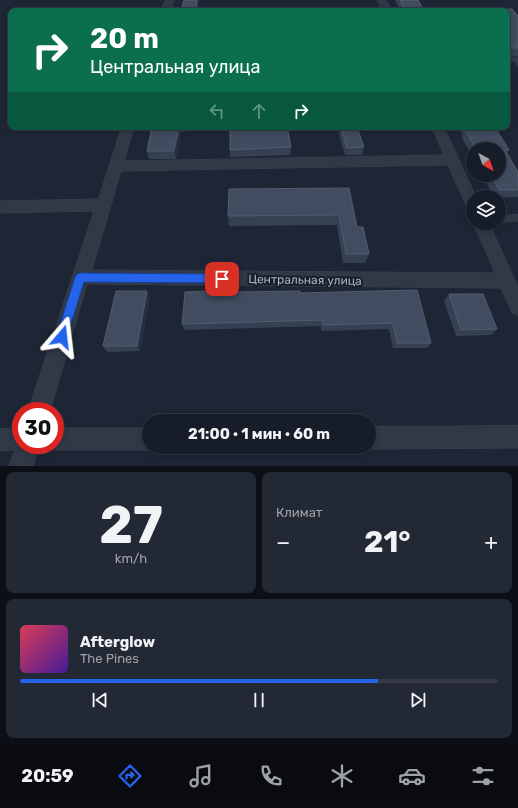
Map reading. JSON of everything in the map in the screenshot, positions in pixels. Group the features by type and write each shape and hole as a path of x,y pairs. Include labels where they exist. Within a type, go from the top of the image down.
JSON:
{"street":[{"path":"41,402 127,130"},
{"path":"439,130 466,190"},
{"path":"115,166 453,160"},
{"path":"0,207 104,205"},
{"path":"484,230 518,307"},
{"name":"Центральная улица","path":"80,277 507,281"},
{"path":"376,438 518,437"},
{"path":"0,440 12,439"},
{"path":"64,439 142,439"},
{"path":"21,466 25,454"}],"lane":[{"path":"506,219 518,218"}],"building":[{"path":"184,0 197,0 196,8 182,8"},
{"path":"400,0 418,0 422,8 404,8"},
{"path":"510,9 512,9 518,16 518,48 514,48 513,46 510,46"},
{"path":"151,130 178,130 174,151 147,151"},
{"path":"230,130 288,130 291,147 230,150"},
{"path":"342,130 358,130 364,147 347,148"},
{"path":"497,130 504,142 472,142 466,131"},
{"path":"506,152 518,172 518,190 499,190 495,182 506,182"},
{"path":"349,188 357,227 363,227 369,254 346,254 339,215 228,216 229,189"},
{"path":"236,290 236,292 300,291 300,293 417,290 431,343 397,343 393,323 323,325 323,320 182,324 185,292"},
{"path":"116,291 147,291 137,346 103,346"},
{"path":"449,294 483,294 497,329 461,330"}],"route":[{"path":"62,337 80,277 222,279"}]}
